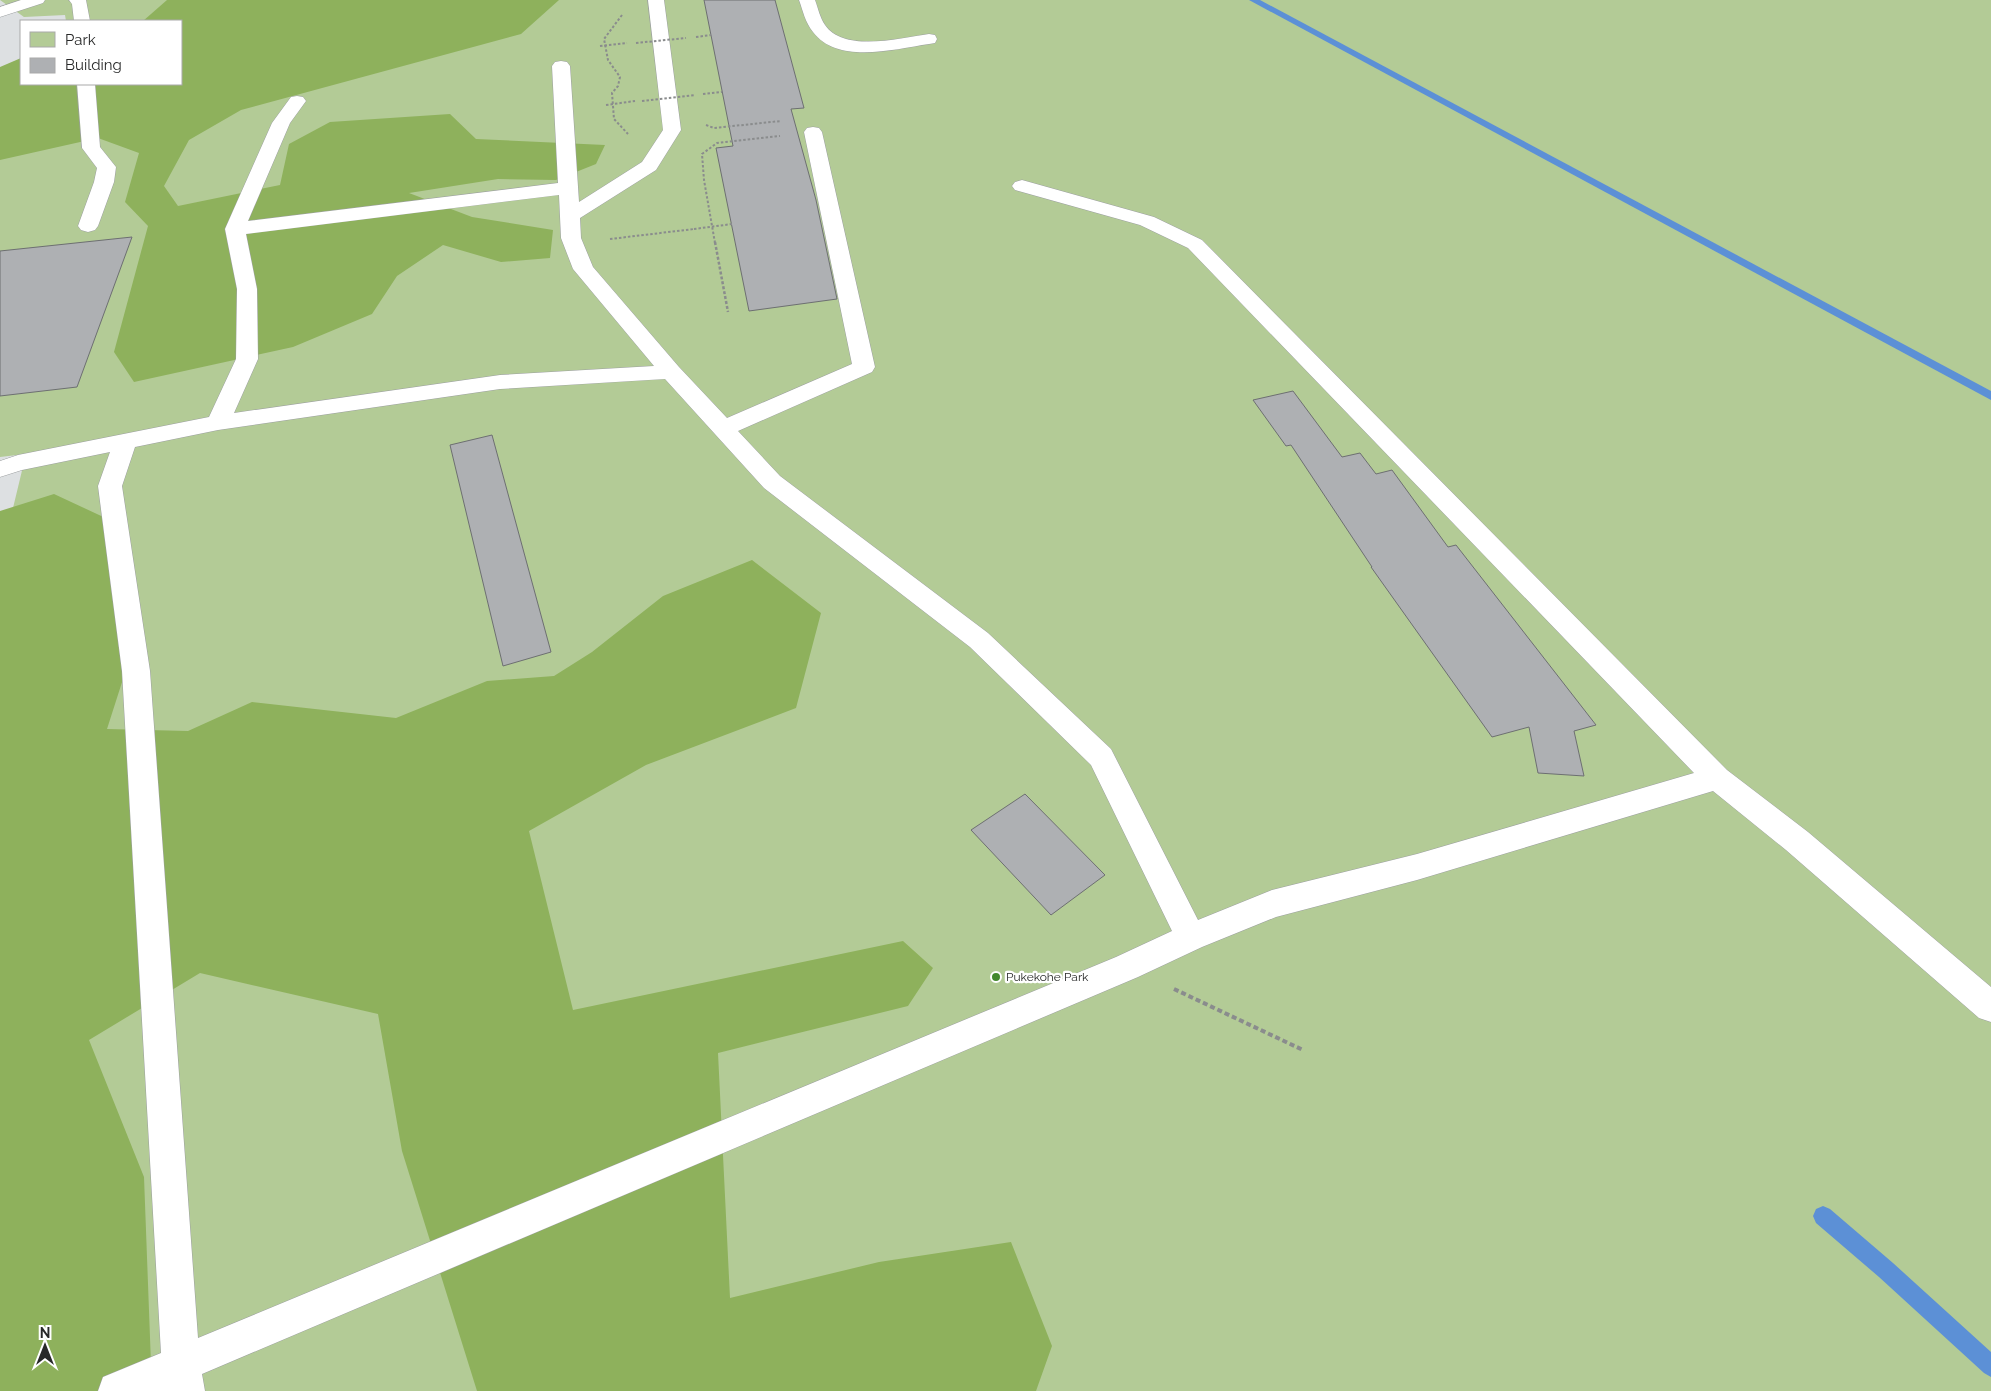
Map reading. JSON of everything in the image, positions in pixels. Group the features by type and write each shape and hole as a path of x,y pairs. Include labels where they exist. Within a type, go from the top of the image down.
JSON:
{"lane":[{"path":"0,12 37,0"},
{"path":"77,0 80,3 82,20"},
{"path":"570,216 649,166 672,130 656,0"},
{"path":"808,0 819,29 827,38 840,45 860,47 929,39"},
{"path":"561,66 571,238 583,269 671,372 772,482 978,640 1101,757 1191,936"},
{"path":"86,85 91,148 107,167 104,182 88,226"},
{"path":"218,423 247,359 247,289 235,229 281,124 297,101"},
{"path":"723,429 864,367 813,132"},
{"path":"1022,186 1147,222 1195,244 1717,778 1797,841 1991,1007"},
{"path":"235,229 568,188"},
{"path":"0,469 18,463 218,423 500,382 671,372"},
{"path":"125,442 110,486 136,671 184,1378"},
{"path":"117,1391 184,1378 1127,966 1191,936 1272,904 1417,867 1717,778"}],"path":[{"path":"627,8 604,39 608,60 620,77 618,86 612,92 614,119 628,134"},
{"path":"600,46 711,35"},
{"path":"606,105 722,92"},
{"path":"699,122 714,128 783,121"},
{"path":"728,312 704,180 702,154 717,143 813,132"},
{"path":"610,239 732,224"},
{"path":"1127,966 1303,1050"}],"green space":[{"name":"Pukekohe Park","path":"0,0 1991,0 1991,1391 0,1391 0,562 26,454 0,457 0,140 182,85 182,20 66,20 65,15 24,17"},
{"path":"167,0 559,0 521,34 241,110 189,140 164,186 178,206 280,185 289,144 330,122 450,114 476,139 605,145 596,164 556,180 498,179 409,193 472,217 553,230 550,258 501,262 443,245 397,276 372,314 293,347 134,382 114,352 148,226 125,202 139,153 98,138 0,160 0,67 20,58 20,85 182,85 182,20 144,20"},
{"path":"54,494 127,528 140,626 107,729 188,731 252,702 396,718 487,681 554,676 592,652 663,596 752,560 821,613 796,708 646,765 529,831 573,1010 903,941 933,968 908,1006 718,1053 730,1298 879,1262 1011,1242 1052,1346 1036,1391 477,1391 402,1151 378,1014 200,973 89,1040 144,1177 152,1391 0,1391 0,511"}],"building":[{"path":"704,0 775,0 804,108 791,109 816,200 837,299 749,311 716,148 733,146"},
{"path":"132,237 77,387 0,396 0,251"},
{"path":"1293,391 1342,457 1360,453 1376,474 1392,470 1448,547 1456,545 1596,725 1574,731 1584,776 1538,773 1529,727 1492,737 1371,567 1291,445 1286,446 1253,400"},
{"path":"492,435 551,652 503,666 450,445"},
{"path":"1025,794 1105,875 1051,915 971,830"}],"waterway":[{"path":"1253,0 1991,396"},
{"path":"1823,1216 1886,1270 1991,1366"}],"place":[{"name":"Pukekohe Park","path":"996,977"}]}
